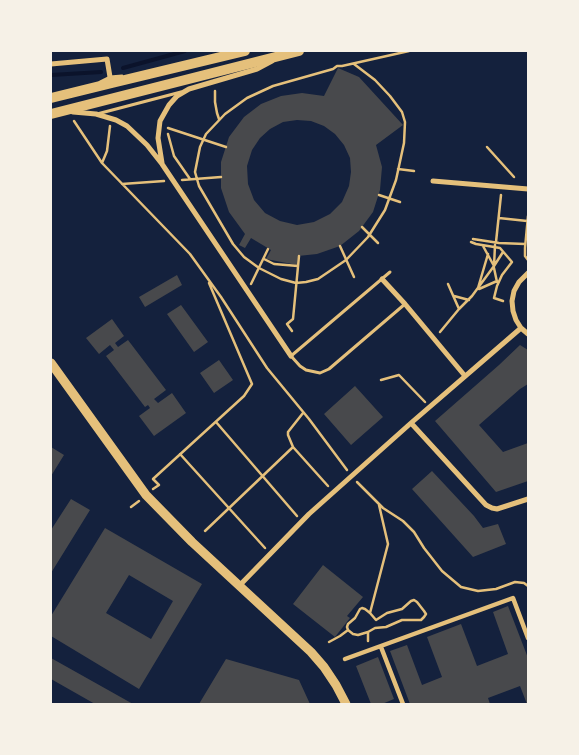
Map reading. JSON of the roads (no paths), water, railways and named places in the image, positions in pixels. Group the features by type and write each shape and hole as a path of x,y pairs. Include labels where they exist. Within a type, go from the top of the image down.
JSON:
{"main road":[{"path":"51,114 300,51"},
{"path":"51,98 241,52"},
{"path":"51,363 146,495 192,542 311,652 332,679 346,704"}],"street":[{"path":"162,164 158,141 160,122 173,100 183,92 257,70 278,57"},
{"path":"51,64 107,59 110,77"},
{"path":"64,111 96,114 116,120 128,126 147,145 162,164 291,356"},
{"path":"433,181 528,189"},
{"path":"528,273 519,282 514,291 512,301 516,320 528,334"},
{"path":"382,279 465,376"},
{"path":"240,586 301,521 429,407 522,328"},
{"path":"411,423 486,505 497,509 528,499"},
{"path":"345,659 513,598 528,638"},
{"path":"381,647 402,704"}],"lane":[{"path":"91,88 100,81 110,77 136,77"},
{"path":"96,114 183,92"},
{"path":"390,272 291,356 306,370 320,373 329,369 405,304"}],"waterway":[{"path":"123,68 185,51"},
{"path":"51,75 101,72"}]}
